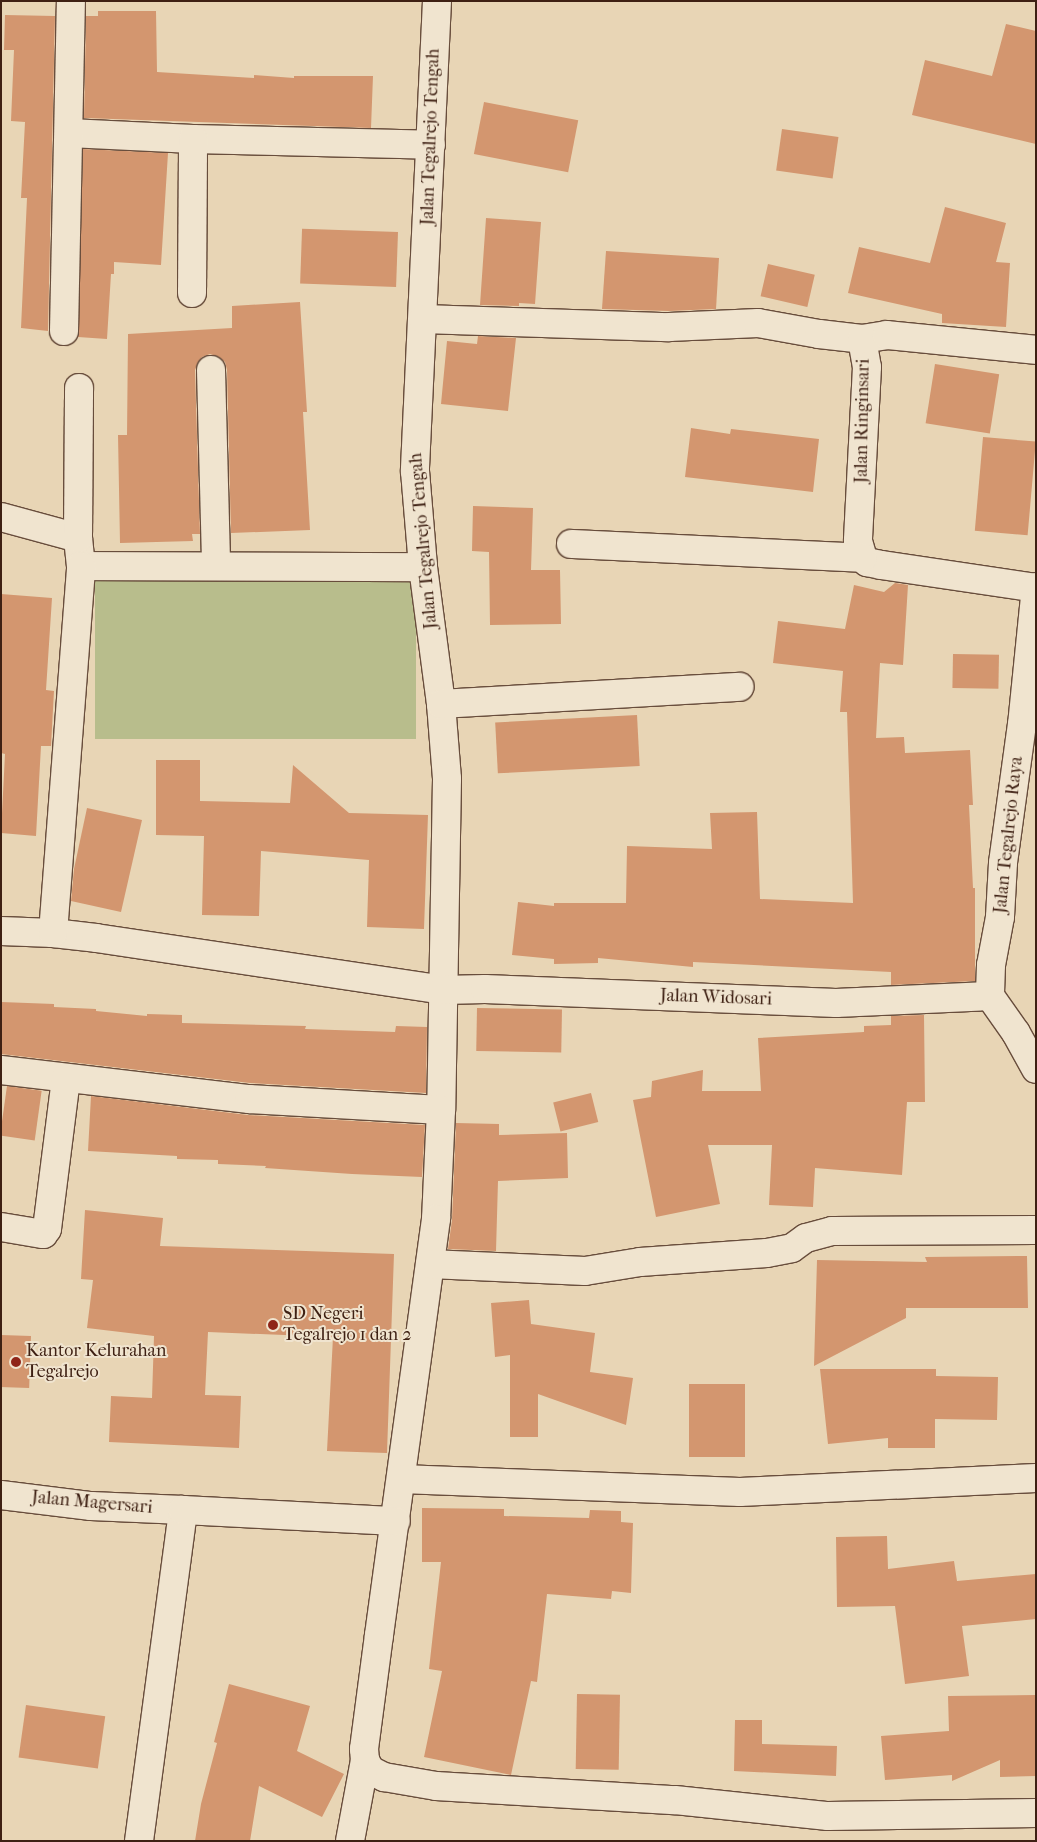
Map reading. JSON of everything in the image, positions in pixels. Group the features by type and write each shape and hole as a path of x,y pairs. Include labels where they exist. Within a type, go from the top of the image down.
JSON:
{"street":[{"path":"64,331 70,133 71,1"},
{"name":"Jalan Tegalrejo Tengah","path":"350,1841 365,1760 364,1749 436,1219 441,1110 464,990 441,704 423,567 415,472 437,1"},
{"path":"70,133 193,139 431,145"},
{"path":"192,292 193,139"},
{"name":"Jalan Ringinsari","path":"423,319 669,327 758,323 818,334 862,339 867,367 858,540 863,558"},
{"path":"862,339 887,336 1036,350"},
{"path":"211,370 216,566"},
{"path":"53,933 81,566 78,538 78,388"},
{"path":"1,517 78,538"},
{"path":"571,544 863,558 867,562 881,565 1036,588"},
{"path":"81,566 423,567"},
{"name":"Jalan Tegalrejo Raya","path":"990,996 991,965 1000,917 1002,863 1022,724 1036,588"},
{"path":"441,704 740,686"},
{"name":"Jalan Widosari","path":"1,931 53,933 464,990 836,1003 990,996"},
{"path":"990,996 1016,1033 1035,1065"},
{"path":"1,1070 249,1099 441,1110"},
{"path":"1,1227 42,1234 47,1229 66,1078"},
{"path":"430,1264 585,1271 640,1262 768,1253 792,1248 806,1238 832,1231 1036,1230"},
{"path":"401,1479 740,1492 1036,1478"},
{"name":"Jalan Magersari","path":"1,1495 91,1506 396,1521"},
{"path":"139,1841 183,1510"},
{"path":"365,1760 370,1770 384,1777 436,1786 675,1800 828,1816 1036,1813"}],"green space":[{"path":"95,574 416,574 416,739 95,739"}],"building":[{"path":"98,11 156,11 157,72 254,78 254,75 294,78 294,76 373,76 371,128 84,118 86,16 98,16"},
{"path":"5,15 55,16 48,331 21,328 27,198 21,198 25,122 11,121 14,50 4,50"},
{"path":"1006,24 1036,31 1036,144 912,115 925,60 992,76"},
{"path":"484,102 578,120 568,172 474,154"},
{"path":"782,129 838,137 833,179 776,171"},
{"path":"83,149 168,153 161,265 114,262 114,274 111,274 107,339 78,337"},
{"path":"945,207 1006,223 996,262 1010,263 1006,327 942,323 942,314 848,293 859,247 930,263"},
{"path":"486,218 541,222 535,304 519,303 519,306 480,305"},
{"path":"302,229 398,232 396,287 300,284"},
{"path":"606,251 719,258 716,309 669,311 602,309"},
{"path":"768,264 815,275 807,307 761,296"},
{"path":"300,302 307,412 303,412 310,530 231,533 227,370 225,362 219,357 210,354 202,357 195,370 200,534 192,534 193,541 120,543 118,435 127,435 128,334 232,328 232,306"},
{"path":"478,336 516,338 508,411 441,404 447,341 477,344"},
{"path":"935,364 999,374 990,433 926,423"},
{"path":"691,428 730,434 731,429 819,439 813,492 685,477"},
{"path":"983,437 1036,442 1028,535 975,531"},
{"path":"473,506 533,508 531,570 560,570 561,624 490,625 489,552 472,551"},
{"path":"895,583 908,585 903,665 880,663 876,738 904,737 905,753 970,750 973,805 969,805 973,888 975,888 975,981 891,985 891,972 693,962 693,967 598,958 598,963 554,964 554,959 512,955 518,902 554,906 554,903 626,903 627,846 712,849 710,813 757,812 760,899 853,903 847,712 840,712 843,671 773,663 778,621 845,629 854,585 884,592"},
{"path":"1,594 52,598 46,690 54,691 51,746 41,746 36,836 1,833 5,754 1,753"},
{"path":"953,654 999,655 998,689 952,688"},
{"path":"637,715 640,766 498,773 495,722"},
{"path":"156,760 200,760 200,801 290,803 293,765 349,813 428,815 424,929 367,927 369,860 261,851 259,916 202,915 204,836 156,835"},
{"path":"87,808 142,820 121,912 71,901 74,869"},
{"path":"1,1002 54,1004 54,1007 96,1009 96,1011 147,1016 147,1014 182,1015 182,1023 306,1026 305,1029 395,1032 396,1026 427,1027 426,1093 250,1083 1,1054"},
{"path":"477,1008 562,1009 561,1052 476,1051"},
{"path":"924,1015 925,1102 907,1102 902,1175 815,1168 813,1207 769,1205 772,1145 708,1145 720,1204 656,1217 633,1100 651,1097 652,1081 703,1070 702,1091 761,1091 758,1038 864,1032 864,1026 891,1025 891,1016"},
{"path":"7,1086 42,1091 35,1140 1,1136"},
{"path":"591,1093 598,1122 560,1132 553,1102"},
{"path":"91,1096 248,1115 425,1125 422,1177 265,1168 266,1166 218,1164 218,1160 177,1159 177,1156 88,1151"},
{"path":"456,1123 499,1124 499,1135 567,1133 568,1178 498,1181 496,1251 448,1249 452,1220"},
{"name":"SD Negeri Tegalrejo 1 dan 2","path":"85,1210 163,1218 160,1246 394,1254 387,1453 327,1451 333,1337 208,1332 205,1395 241,1396 239,1448 109,1442 111,1396 152,1398 154,1336 87,1328 93,1280 81,1279"},
{"path":"1027,1256 1028,1308 906,1308 906,1318 814,1366 817,1260 927,1262 925,1257"},
{"path":"529,1300 531,1324 595,1333 590,1372 633,1378 626,1425 538,1394 538,1437 510,1437 510,1355 495,1357 491,1303"},
{"name":"Kantor Kelurahan Tegalrejo","path":"1,1335 31,1336 29,1388 1,1387"},
{"path":"820,1369 936,1369 936,1376 998,1377 997,1420 935,1419 935,1448 888,1448 888,1438 828,1444"},
{"path":"689,1384 745,1384 745,1457 689,1457"},
{"path":"422,1508 504,1509 504,1516 589,1518 590,1510 621,1511 621,1522 633,1523 631,1593 612,1591 611,1599 547,1594 537,1682 531,1681 511,1775 424,1757 442,1671 429,1669 441,1562 422,1562"},
{"path":"887,1536 888,1569 954,1561 957,1581 1036,1574 1036,1619 962,1626 969,1676 905,1684 895,1606 837,1607 836,1537"},
{"path":"229,1684 310,1706 297,1751 344,1774 322,1817 259,1786 250,1841 195,1841 201,1804 217,1743 214,1742"},
{"path":"577,1694 620,1695 619,1770 576,1769"},
{"path":"1036,1695 1036,1776 1000,1777 1000,1760 952,1781 952,1775 885,1780 881,1736 949,1731 948,1696"},
{"path":"26,1705 105,1716 98,1769 19,1757"},
{"path":"735,1720 762,1720 762,1744 837,1746 836,1776 734,1771"}],"place":[{"name":"SD Negeri Tegalrejo 1 dan 2","path":"273,1325"},
{"name":"Kantor Kelurahan Tegalrejo","path":"16,1362"}]}
